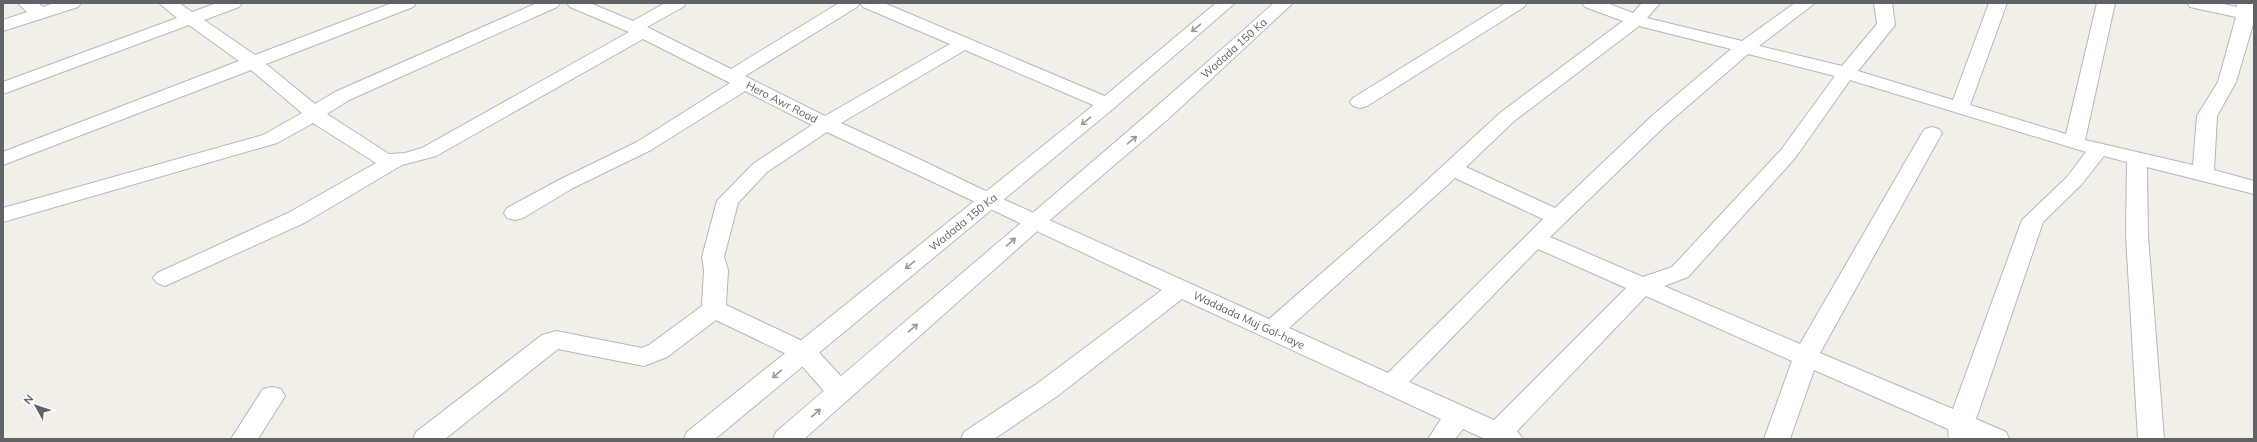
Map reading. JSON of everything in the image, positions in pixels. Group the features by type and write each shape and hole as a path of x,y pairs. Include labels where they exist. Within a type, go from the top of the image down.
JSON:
{"street":[{"path":"3,26 33,8 72,3"},
{"path":"168,3 254,63 313,113 386,160 395,161"},
{"path":"3,88 188,18 233,3"},
{"path":"3,159 407,3"},
{"path":"3,215 251,145 286,132 313,113 364,85 551,3"},
{"name":"Hero Awr Road","path":"576,3 638,30 826,124 912,163 988,201"},
{"path":"165,278 296,218 395,161 429,152 638,30 677,3"},
{"path":"515,213 566,184 644,146 738,79 851,3"},
{"path":"869,3 1107,104"},
{"name":"Wadada 150 Ka","path":"697,439 1107,104 1226,3"},
{"name":"Wadada 150 Ka","path":"786,439 1035,221 1160,116 1284,3"},
{"path":"1360,102 1518,3"},
{"path":"1591,3 1636,20 1846,73 2074,143 2203,174 2254,188"},
{"path":"1271,331 1452,169 1507,117 1636,20 1651,3"},
{"path":"1392,384 1534,239 1683,98 1775,23 1806,3"},
{"path":"1504,436 1642,286 1680,272 1788,154 1846,73 1886,25 1883,3"},
{"path":"1959,108 1998,3"},
{"path":"2074,143 2106,3"},
{"path":"2196,3 2249,11 2227,82 2207,116 2203,174"},
{"path":"714,309 716,270 713,257 728,201 760,168 826,124 963,44"},
{"path":"1777,439 1806,356 1932,134"},
{"path":"1962,431 2033,220 2074,181 2099,149"},
{"path":"2137,158 2138,236 2151,439"},
{"path":"1452,169 1557,217"},
{"name":"Waddada Muj Gol-haye","path":"988,201 1035,221 1271,331 1392,384 1504,436"},
{"path":"1534,239 1806,356 1962,431 1996,439"},
{"path":"974,439 1047,390 1180,288"},
{"path":"714,309 804,352 840,392"},
{"path":"426,439 551,341 556,340 644,357 658,351 714,309"},
{"path":"244,439 272,396"},
{"path":"1441,439 1458,415"}]}
